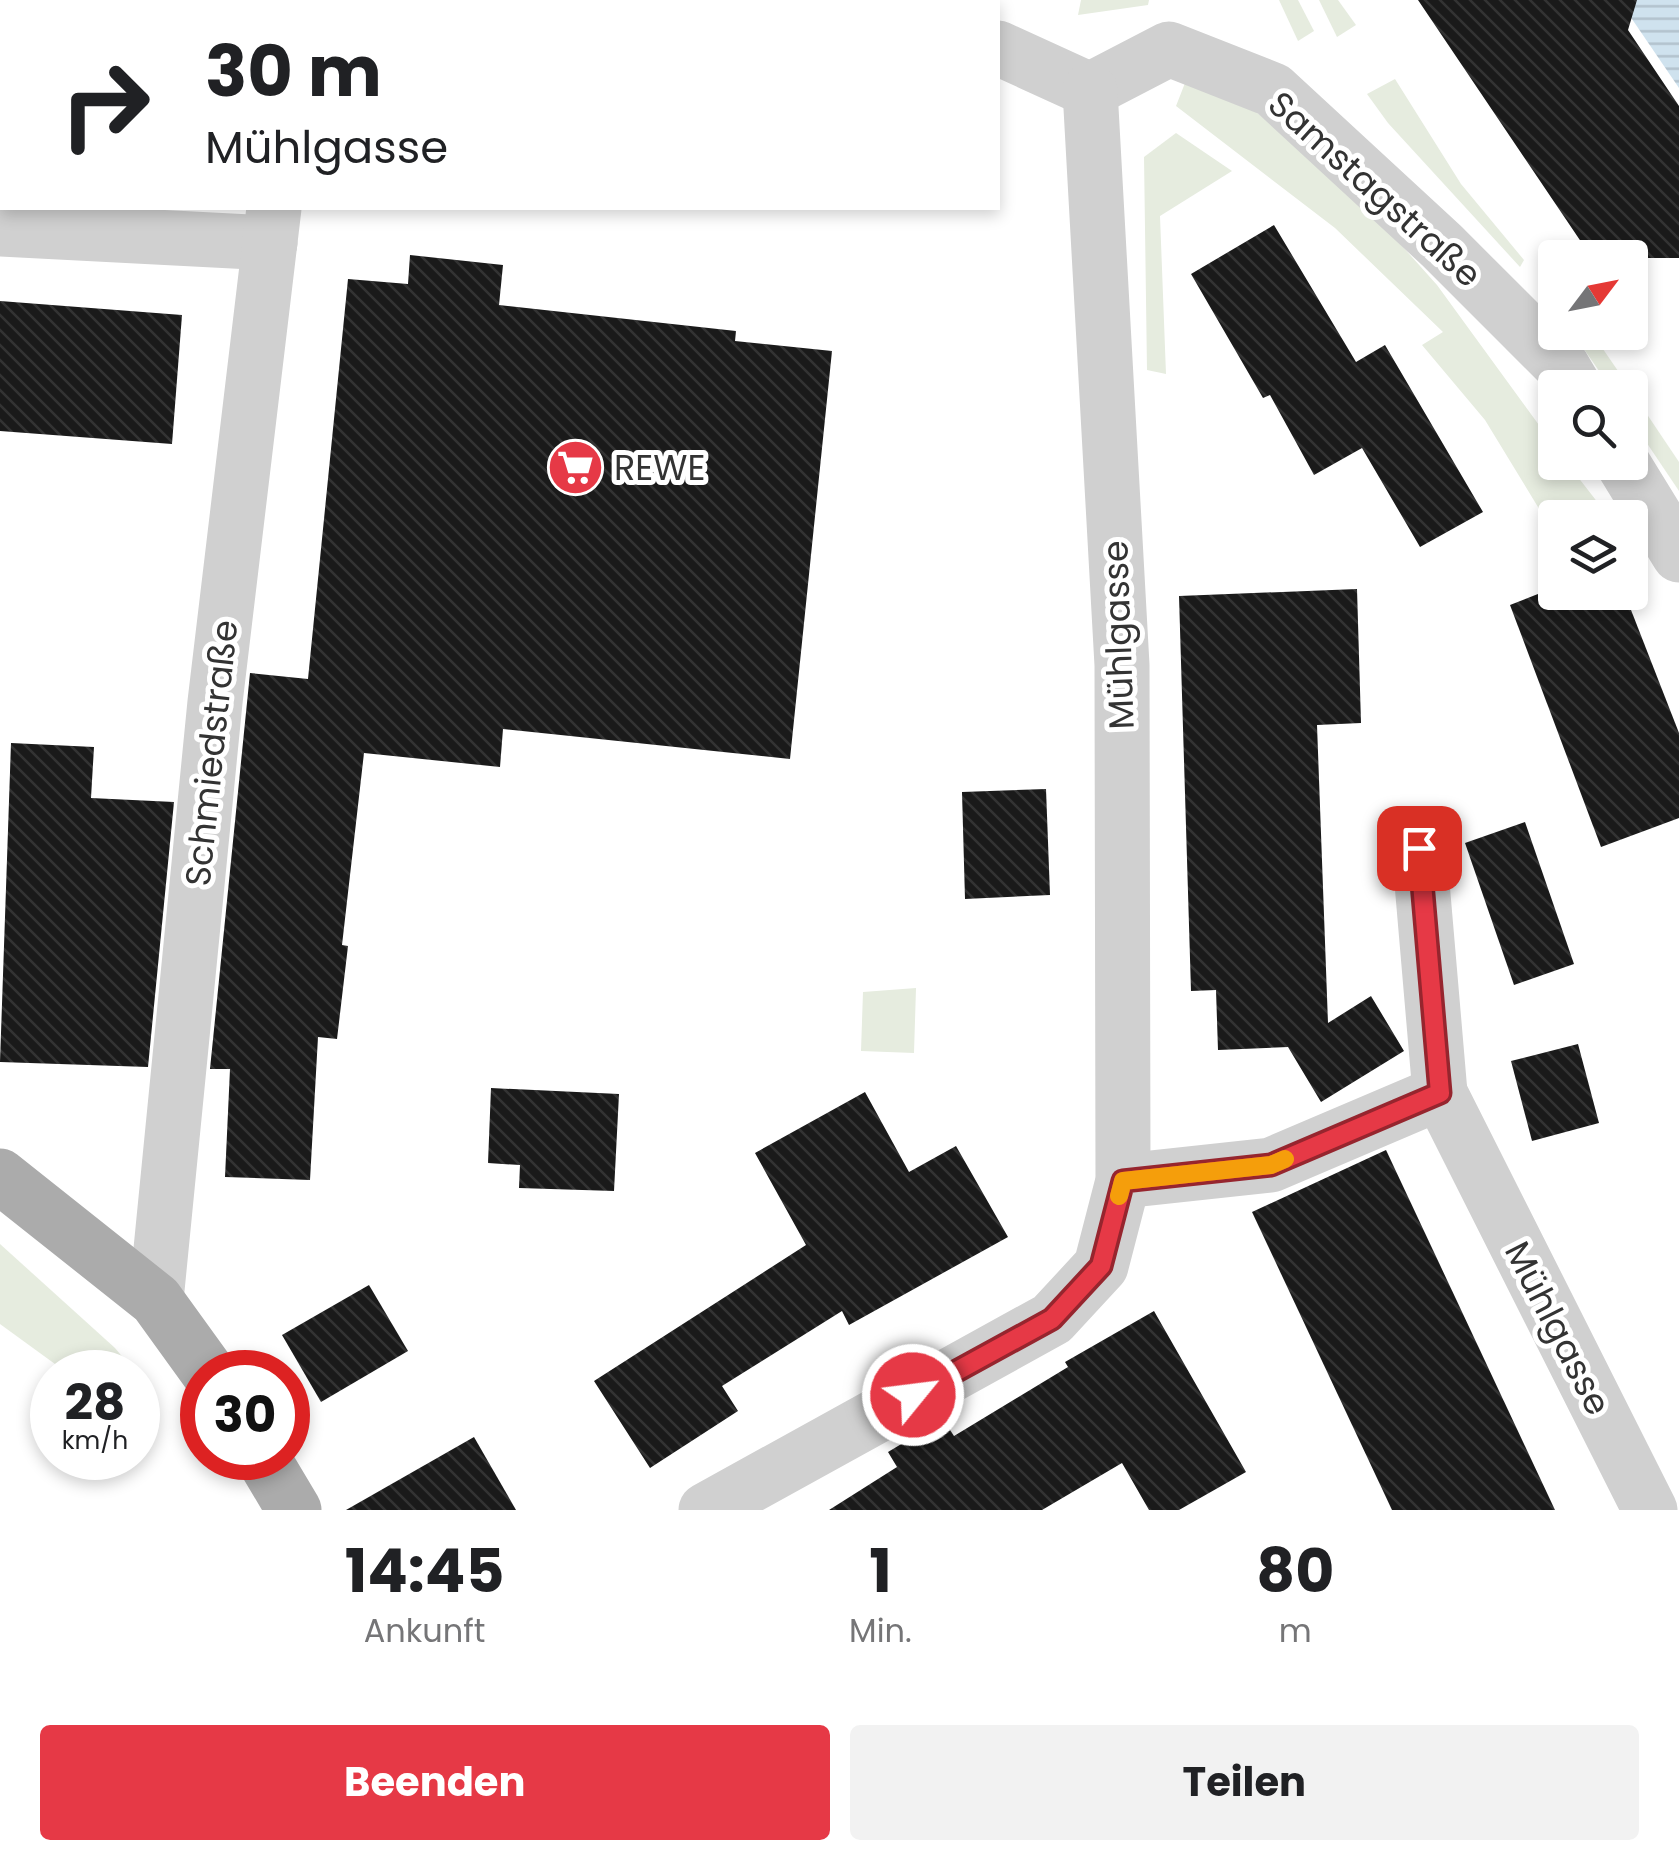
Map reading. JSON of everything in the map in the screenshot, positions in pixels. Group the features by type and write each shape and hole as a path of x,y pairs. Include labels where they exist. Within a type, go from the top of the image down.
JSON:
{"main road":[{"path":"0,1176 156,1300 192,1350"},
{"path":"276,1480 294,1510"}],"street":[{"path":"1000,49 1090,90"},
{"name":"Samstagstraße","path":"1090,90 1169,49 1273,90 1442,246 1564,370"},
{"name":"Mühlgasse","path":"706,1510 1052,1319 1101,1266 1123,1181 1122,665 1090,90"},
{"path":"0,229 272,225"},
{"name":"Schmiedstraße","path":"156,1300 215,702 272,225"},
{"path":"1633,480 1679,555"},
{"name":"Mühlgasse","path":"1419,848 1440,1093 1650,1510"},
{"path":"1123,1181 1271,1165 1440,1093"}],"shaded area":[{"path":"1081,0 1149,0 1148,5 1078,15"},
{"path":"1279,0 1298,0 1314,31 1298,41"},
{"path":"1319,0 1338,0 1356,25 1337,37"},
{"path":"1395,79 1461,184 1524,260 1520,267 1388,123 1367,94"},
{"path":"1185,83 1250,107 1352,190 1437,285 1538,424 1538,480 1580,480 1596,500 1538,500 1538,507 1485,420 1422,345 1443,332 1335,228 1176,106"},
{"path":"1176,133 1232,171 1160,216 1166,374 1147,370 1144,157"},
{"path":"1585,350 1604,350 1617,370 1598,370"},
{"path":"1648,416 1679,462 1679,491 1648,445"},
{"path":"916,988 914,1053 861,1051 863,992"},
{"path":"0,1244 117,1350 36,1350 0,1324"}],"water":[{"path":"1619,0 1679,0 1679,88"}],"building":[{"path":"1418,0 1637,0 1628,30 1679,106 1679,258 1648,258 1648,240 1580,240"},
{"path":"1274,225 1356,362 1385,345 1483,512 1420,547 1362,448 1314,475 1270,395 1263,398 1191,274"},
{"name":"REWE","path":"410,255 503,265 499,305 736,331 735,341 832,351 790,759 503,729 500,767 364,753 342,945 348,946 337,1039 318,1037 310,1180 225,1177 230,1069 210,1069 250,673 308,679 348,279 408,284"},
{"path":"0,301 182,315 172,444 0,431"},
{"path":"1357,589 1361,723 1317,725 1328,1023 1371,996 1404,1051 1321,1102 1288,1047 1218,1050 1216,990 1191,991 1179,596"},
{"path":"1538,594 1538,610 1631,610 1679,733 1679,818 1601,847 1510,605"},
{"path":"11,743 94,747 91,798 174,802 148,1067 0,1062"},
{"path":"1046,789 1050,895 965,899 962,792"},
{"path":"1525,822 1574,964 1514,985 1465,843"},
{"path":"1578,1044 1599,1123 1532,1141 1511,1061"},
{"path":"491,1088 619,1094 614,1191 519,1188 520,1165 488,1163"},
{"path":"865,1092 909,1172 956,1146 1008,1237 849,1325 842,1311 722,1386 738,1411 650,1468 594,1381 806,1245 755,1153"},
{"path":"1386,1150 1555,1510 1392,1510 1252,1212"},
{"path":"369,1285 408,1351 321,1402 310,1383 310,1350 291,1350 282,1335"},
{"path":"1154,1311 1246,1472 1179,1510 1149,1510 1122,1463 1042,1510 829,1510 897,1467 888,1452 943,1419 954,1436 1068,1367 1065,1362"},
{"path":"474,1437 516,1510 346,1510"}],"slow traffic":[{"path":"1119,1196 1123,1181 1271,1165 1285,1159"}],"place":[{"name":"REWE","path":"575,467"}],"route":[{"path":"913,1395 1052,1319 1101,1266 1123,1181 1271,1165 1440,1093 1419,848"}]}
